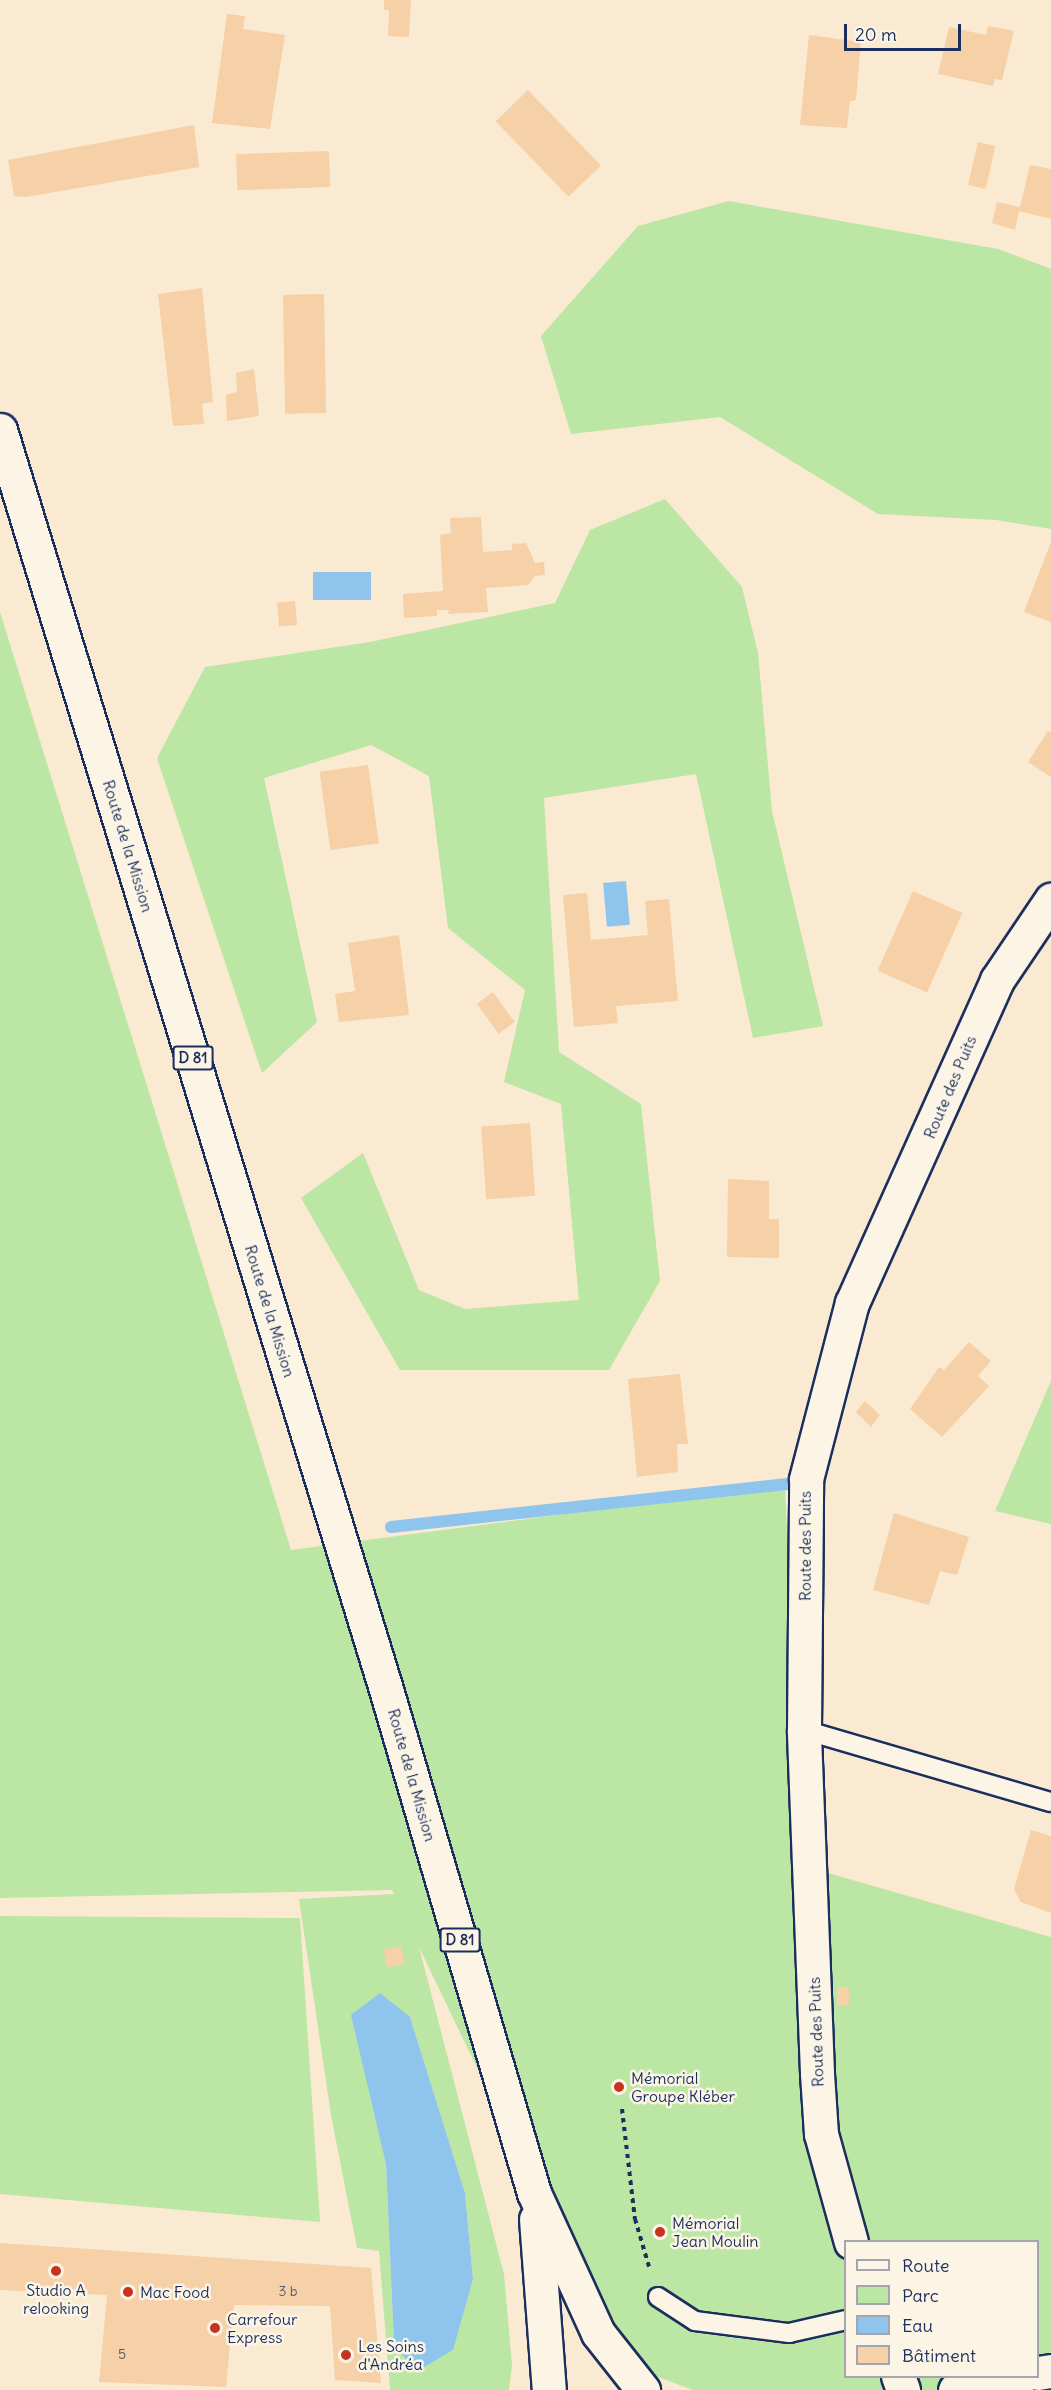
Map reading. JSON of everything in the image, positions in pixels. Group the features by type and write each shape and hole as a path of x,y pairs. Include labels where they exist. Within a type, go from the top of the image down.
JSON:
{"main road":[{"name":"Route de la Mission","path":"0,430 389,1697 534,2193"},
{"name":"Route des Puits","path":"851,2240 821,2134 804,1730 806,1479 852,1303 997,980 1051,900"},
{"name":"D 81","path":"534,2193 547,2327 549,2390"},
{"name":"D 81","path":"534,2193 598,2333 643,2390"},
{"path":"955,2390 1013,2378"}],"lane":[{"path":"804,1730 1051,1802"},
{"path":"657,2297 695,2321 777,2332 789,2333 844,2320"}],"path":[{"path":"622,2109 635,2219 657,2297"}],"green space":[{"path":"729,201 998,249 1051,269 1051,529 996,520 878,514 720,417 571,434 541,336 638,226"},
{"path":"665,499 742,587 758,653 772,811 823,1026 753,1038 696,774 544,798 559,1052 641,1104 660,1281 609,1370 400,1370 301,1198 363,1153 419,1290 465,1309 579,1300 561,1104 504,1082 525,990 448,928 429,776 371,745 264,778 317,1022 262,1073 157,758 205,667 370,642 555,603 590,530"},
{"path":"0,612 291,1550 785,1485 800,1865 1051,1937 1051,2390 693,2390 618,2362 419,1947 504,2274 512,2365 509,2390 390,2390 379,2251 357,2248 331,2115 299,1899 394,1894 392,1890 0,1898","holes":["410,2017 465,2193 473,2279 394,2344 386,2164"]},
{"path":"1051,1381 1051,1524 995,1511"},
{"path":"0,1916 300,1918 320,2222 0,2194"}],"water":[{"path":"313,572 371,572 371,600 313,600"},
{"path":"626,881 630,925 607,927 603,883"},
{"path":"380,1993 410,2017 465,2193 473,2279 453,2350 416,2372 394,2344 386,2164 351,2015"}],"building":[{"path":"384,0 411,0 409,37 388,36 389,10 384,10"},
{"path":"227,14 245,16 243,29 285,35 270,129 212,123"},
{"path":"988,26 1014,31 1002,80 995,79 993,86 938,74 949,27 986,35"},
{"path":"809,35 861,42 856,100 850,101 847,128 800,125"},
{"path":"528,90 601,166 569,197 496,121"},
{"path":"194,125 199,167 26,197 14,196 8,160"},
{"path":"978,142 996,146 986,189 968,185"},
{"path":"329,151 330,187 237,190 236,154"},
{"path":"1030,165 1051,169 1051,219 1019,211 1015,230 992,223 997,202 1020,207"},
{"path":"202,288 213,402 202,404 204,424 173,426 158,294"},
{"path":"324,294 326,413 285,414 283,295"},
{"path":"254,369 259,416 227,421 226,395 237,392 236,373"},
{"path":"481,517 483,552 512,550 512,544 526,543 535,563 544,562 545,575 535,576 528,585 486,588 488,612 448,614 449,610 437,610 437,616 404,618 403,594 443,591 440,535 451,533 450,518"},
{"path":"1051,542 1051,622 1024,612"},
{"path":"295,601 297,625 279,626 277,603"},
{"path":"1048,731 1051,732 1051,777 1028,762"},
{"path":"368,765 379,843 330,850 319,772"},
{"path":"913,891 962,913 927,992 878,970"},
{"path":"587,893 591,940 648,935 645,901 669,899 678,1001 616,1006 618,1023 574,1027 563,895"},
{"path":"399,935 409,1015 339,1022 335,994 355,991 348,943"},
{"path":"493,992 515,1022 499,1034 477,1004"},
{"path":"530,1123 535,1196 486,1199 481,1126"},
{"path":"728,1179 769,1181 769,1219 779,1219 779,1258 727,1257"},
{"path":"969,1342 991,1361 978,1376 989,1386 942,1437 910,1409 939,1367 944,1370"},
{"path":"680,1374 688,1444 677,1444 678,1472 637,1477 628,1379"},
{"path":"865,1401 880,1415 871,1427 856,1412"},
{"path":"894,1513 969,1537 957,1575 940,1571 929,1605 873,1590"},
{"path":"1031,1830 1051,1836 1051,1913 1021,1902 1014,1889"},
{"path":"401,1946 405,1964 388,1968 383,1950"},
{"path":"837,1987 849,1987 849,2005 837,2005"},
{"path":"0,2243 371,2268 381,2383 335,2380 330,2306 234,2305 226,2387 99,2382 107,2295 0,2290"}],"waterway":[{"path":"391,1527 790,1484"}],"place":[{"name":"Mémorial Groupe Kléber","path":"619,2087"},
{"name":"Mémorial Jean Moulin","path":"660,2232"},
{"name":"Studio A relooking","path":"56,2271"},
{"name":"Mac Food","path":"128,2292"},
{"name":"Carrefour Express","path":"215,2328"},
{"name":"Les Soins d'Andréa","path":"346,2355"}]}
